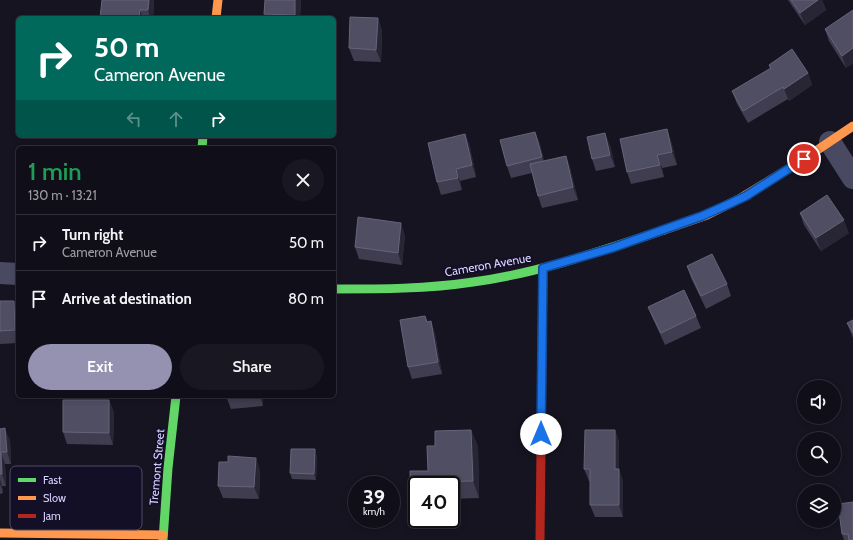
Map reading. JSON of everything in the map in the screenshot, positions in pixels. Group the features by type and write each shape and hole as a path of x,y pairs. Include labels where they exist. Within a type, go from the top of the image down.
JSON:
{"street":[{"path":"216,16 218,0"},
{"name":"Cameron Avenue","path":"336,289 415,288 497,278 543,268 612,248 702,216 746,196 853,126"},
{"path":"830,142 853,178"},
{"path":"540,540 543,268"},
{"path":"0,273 16,274"},
{"name":"Tremont Street","path":"163,537 168,468 176,398"},
{"path":"0,534 163,537"}],"building":[{"path":"102,0 149,0 148,10 140,10 139,16 100,16"},
{"path":"265,0 295,0 295,15 264,14"},
{"path":"791,0 818,0 800,13"},
{"path":"853,10 853,48 842,56 825,29"},
{"path":"350,17 378,18 376,50 349,48"},
{"path":"792,49 808,73 784,89 783,87 743,111 732,91 771,68 769,65"},
{"path":"667,129 672,152 657,155 660,165 627,172 620,139"},
{"path":"535,132 542,157 507,166 500,140"},
{"path":"605,133 610,155 592,159 587,137"},
{"path":"465,134 472,165 456,169 458,178 437,182 428,143"},
{"path":"566,156 573,187 538,196 530,164"},
{"path":"827,195 844,220 816,238 800,213"},
{"path":"358,217 401,223 398,253 355,247"},
{"path":"712,254 727,284 701,296 687,266"},
{"path":"684,290 696,316 661,333 648,307"},
{"path":"0,301 14,301 15,330 0,331"},
{"path":"425,316 427,322 431,321 438,362 408,367 400,320"},
{"path":"853,320 853,333 847,323"},
{"path":"63,400 109,400 109,433 63,432"},
{"path":"5,428 7,452 1,452 2,474 0,474 0,429"},
{"path":"471,430 473,481 460,481 460,476 410,476 410,471 428,471 427,446 435,446 435,431"},
{"path":"585,430 615,430 615,469 619,469 619,505 590,505 590,469 584,469"},
{"path":"291,449 315,449 314,474 290,473"},
{"path":"228,456 256,458 254,487 218,486 219,462 228,462"},
{"path":"853,502 853,540 849,540 848,534 842,534 841,504"}],"traffic: fast":[{"path":"202,146 203,138"},
{"path":"336,289 421,287 498,278 546,267 617,246 664,230"},
{"path":"163,540 168,468 176,398"}],"traffic: slow":[{"path":"216,16 218,0"},
{"path":"664,230 707,215 739,199 798,163 853,126"},
{"path":"0,533 163,535"}],"traffic: jam":[{"path":"540,540 543,268"}],"route":[{"path":"541,434 543,268 612,248 675,227 702,216 746,196 804,159"}]}
